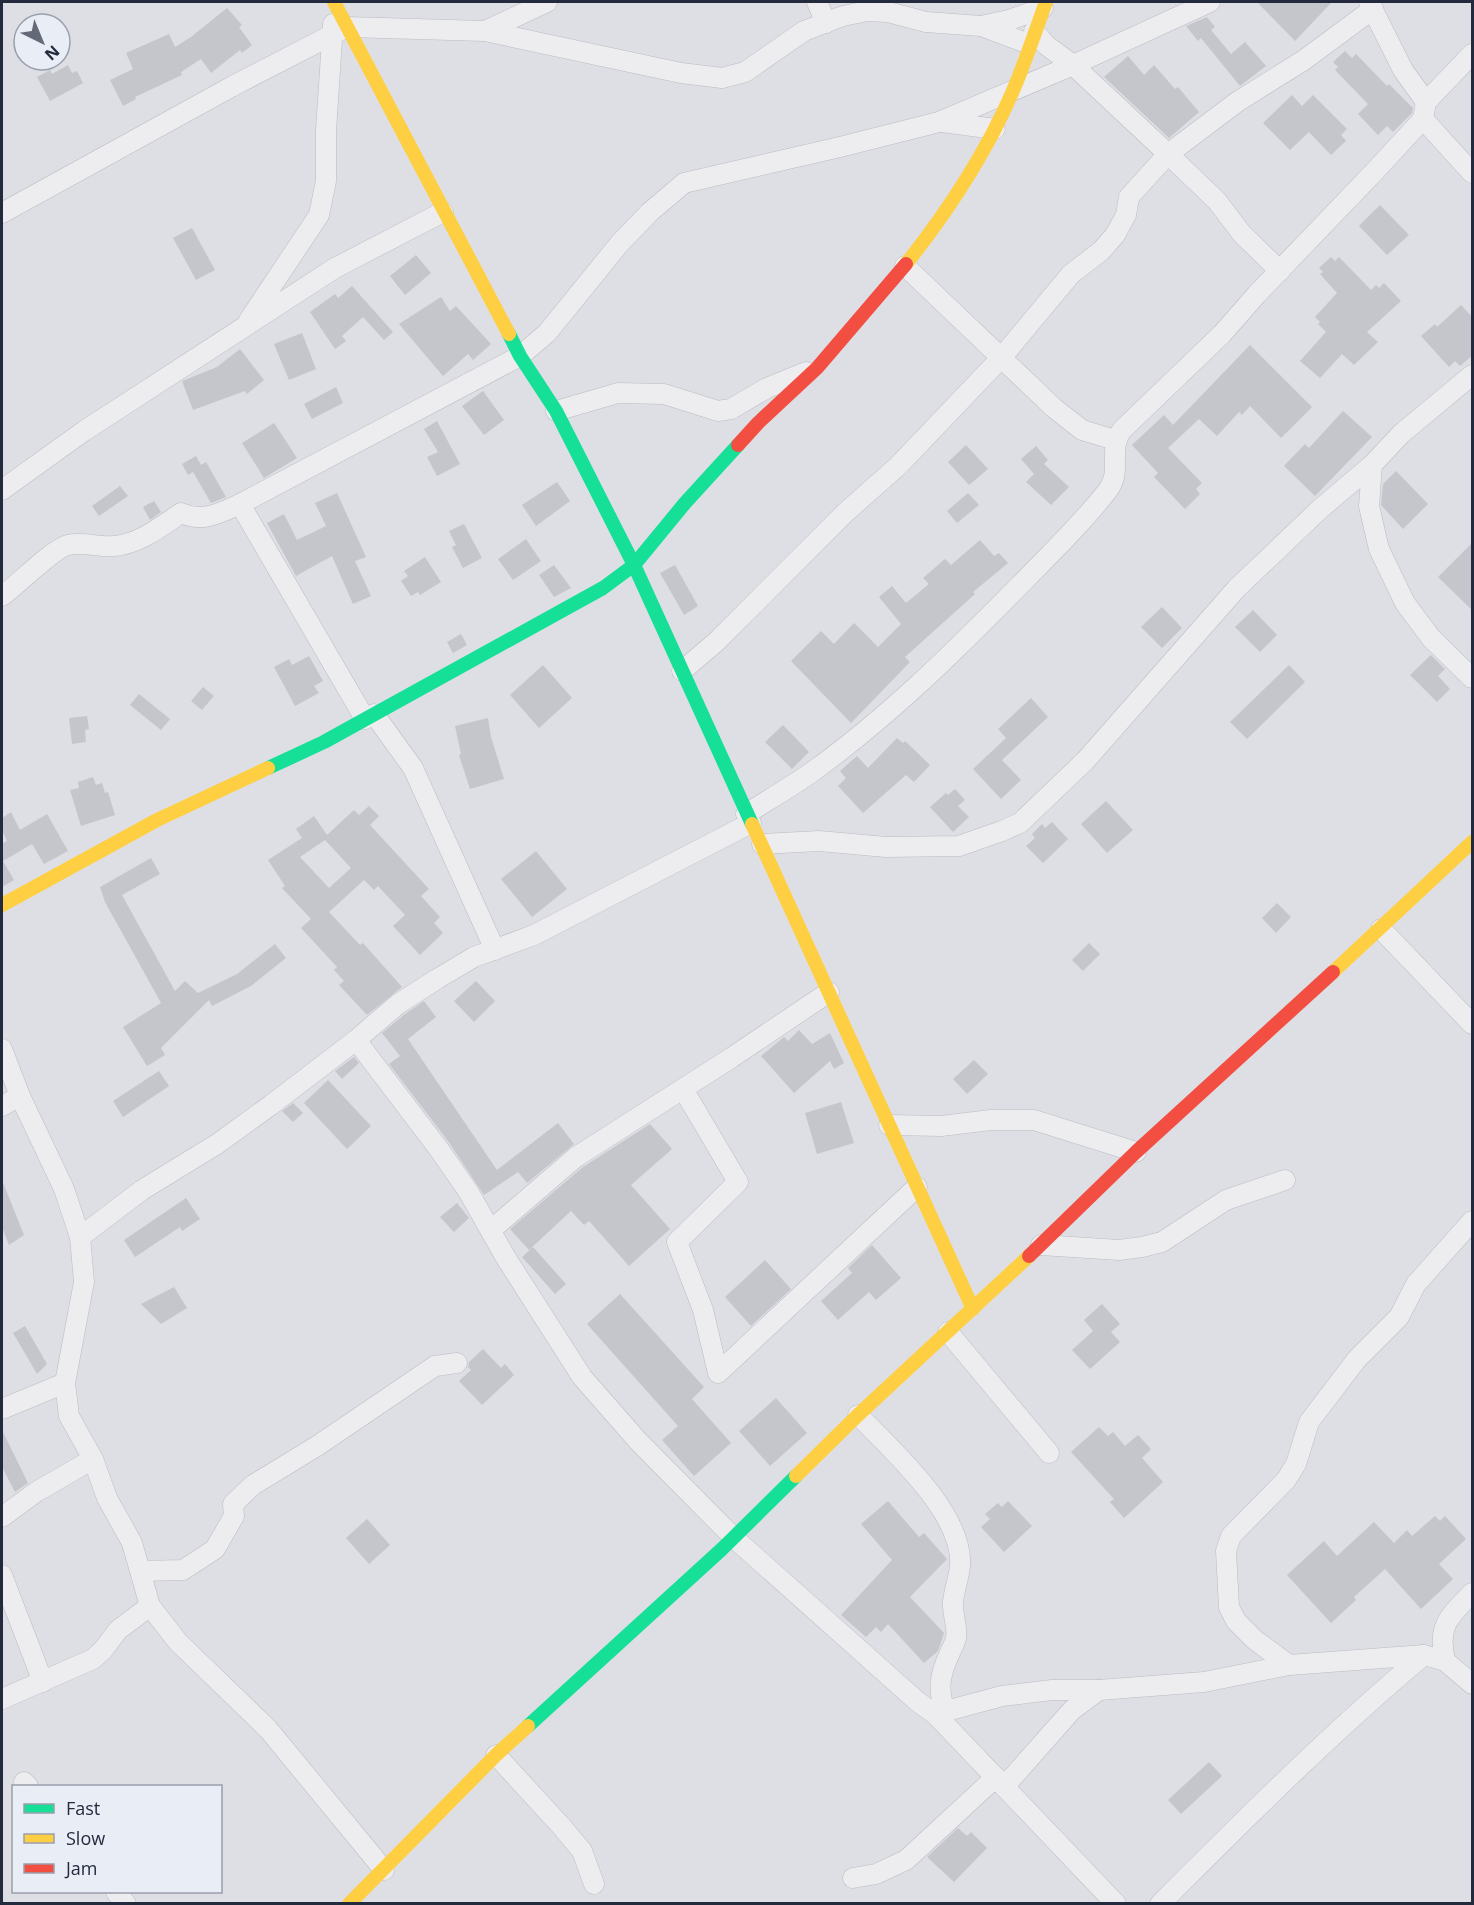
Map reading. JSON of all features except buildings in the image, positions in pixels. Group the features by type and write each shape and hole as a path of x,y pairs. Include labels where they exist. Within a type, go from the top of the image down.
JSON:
{"street":[{"path":"334,2 340,30 520,356 556,411 634,565 973,1309"},
{"path":"484,31 547,2"},
{"path":"817,2 826,23"},
{"path":"2,596 56,550 69,544 115,546 136,540 181,513 190,517 202,518 214,515 240,504 520,356 547,333 620,243 650,212 684,183 939,122 1073,65 1210,2"},
{"path":"981,26 1009,20 1045,5"},
{"path":"2,905 157,820 324,742 603,588 634,565 685,503 758,423 817,368 905,266 958,194 1013,91 1045,5"},
{"path":"682,671 716,642 846,512 898,466 1002,357 1071,274 1101,251 1115,236 1126,215 1129,197 1168,154 1237,102 1304,60 1371,5 1424,110 1473,173"},
{"path":"2,213 340,30 484,31 681,73 722,78 745,72 804,32 867,11 888,12 927,22 981,26 1031,38 1046,45 1073,65 1217,201 1242,234 1280,270"},
{"path":"244,328 319,215 326,181 326,131 340,30"},
{"path":"80,1237 142,1190 217,1144 253,1118 356,1040 398,1004 474,957 534,935 749,818 878,720 972,634 1109,489 1114,478 1115,440 1122,430 1222,334 1473,54"},
{"path":"939,122 994,129"},
{"path":"2,490 84,431 335,268 443,213"},
{"path":"905,266 1054,408 1082,430 1115,440"},
{"path":"556,411 618,393 664,394 718,411 731,409 767,388 817,368"},
{"path":"762,844 819,841 886,847 959,846 1020,823 1085,762 1237,588 1320,508 1372,465 1401,434 1473,375"},
{"path":"1372,465 1369,506 1379,549 1405,603 1431,638 1473,678"},
{"path":"240,504 369,716 413,768 495,950"},
{"path":"354,1900 496,1755 734,1538 858,1415 1041,1245 1136,1152 1285,1018 1473,842"},
{"path":"1382,928 1473,1024"},
{"path":"491,1230 576,1157 829,992"},
{"path":"356,1040 468,1191 506,1258 582,1377 638,1441 734,1538 918,1702 940,1713 1000,1782 1116,1904"},
{"path":"2,1049 20,1096 64,1189 80,1237 84,1282 65,1383 69,1416 93,1460 107,1498 132,1543 150,1606 178,1642 268,1729 384,1870"},
{"path":"683,1089 738,1182 677,1242 703,1310 718,1373 917,1187"},
{"path":"2,1106 20,1096"},
{"path":"889,1125 941,1126 991,1120 1034,1120 1136,1152"},
{"path":"1041,1245 1119,1250 1162,1242 1226,1200 1284,1180"},
{"path":"1289,1665 1255,1640 1236,1621 1229,1607 1226,1551 1230,1536 1286,1480 1296,1464 1309,1422 1357,1359 1399,1317 1416,1284 1473,1221"},
{"path":"948,1332 1049,1453"},
{"path":"141,1571 183,1570 215,1549 234,1516 233,1504 253,1485 318,1446 435,1366 457,1363"},
{"path":"2,1409 65,1383"},
{"path":"858,1415 909,1467 939,1505 957,1539 960,1566 952,1612 957,1636 941,1675 940,1713"},
{"path":"2,1517 36,1492 93,1460"},
{"path":"2,1575 43,1682"},
{"path":"1446,1660 1442,1637 1449,1617 1473,1593"},
{"path":"2,1699 93,1659 118,1630 150,1606"},
{"path":"1160,1904 1312,1755 1372,1699 1424,1655"},
{"path":"940,1713 1002,1696 1052,1690 1099,1690 1204,1682 1289,1665 1424,1655 1446,1660 1473,1684"},
{"path":"853,1878 876,1874 906,1860 1000,1782 1072,1710 1099,1690"},
{"path":"496,1755 582,1851 594,1884"}],"traffic: fast":[{"path":"509,334 520,356 556,411 634,565 752,824"},
{"path":"268,768 324,742 603,588 634,565 685,503 738,445"},
{"path":"528,1726 722,1549 796,1476"}],"traffic: slow":[{"path":"334,2 509,334"},
{"path":"906,264 951,203 990,138 1017,82 1046,2"},
{"path":"2,905 157,820 268,768"},
{"path":"752,824 973,1309"},
{"path":"1333,972 1472,842"},
{"path":"796,1476 1029,1256"},
{"path":"349,1904 496,1755 528,1726"}],"traffic: jam":[{"path":"738,445 817,368 906,264"},
{"path":"1029,1256 1136,1152 1333,972"}]}
